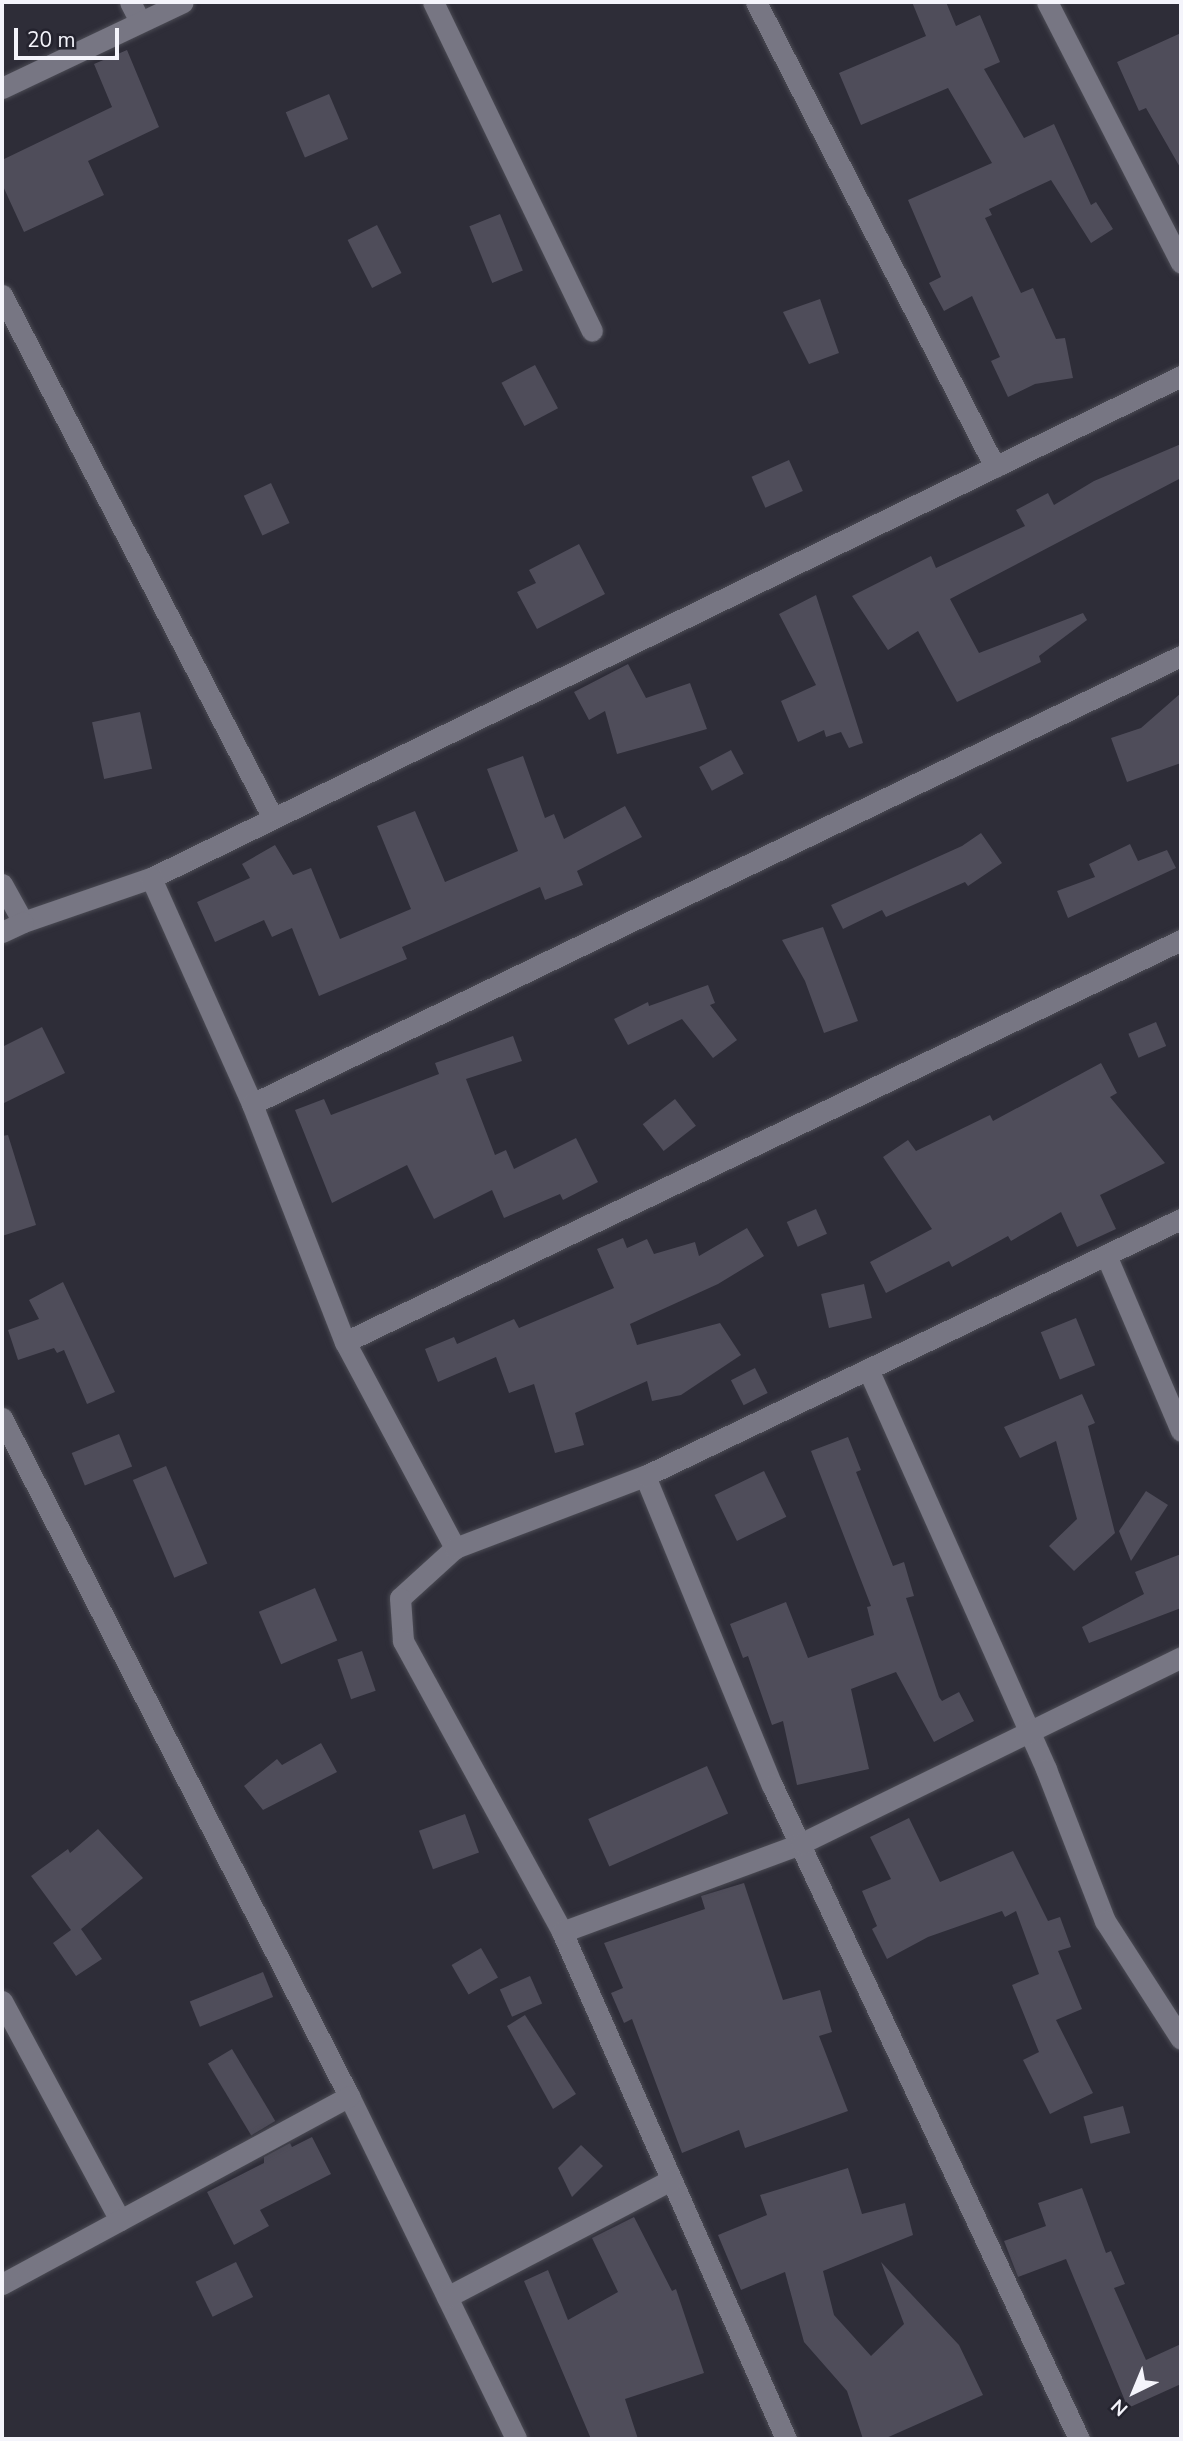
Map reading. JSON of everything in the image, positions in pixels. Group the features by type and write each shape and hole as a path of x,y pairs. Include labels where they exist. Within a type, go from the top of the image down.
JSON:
{"street":[{"path":"130,2 140,22"},
{"path":"2,88 183,2"},
{"path":"433,2 592,331"},
{"path":"756,2 995,467"},
{"path":"1048,2 1181,263"},
{"path":"2,295 273,818"},
{"path":"2,932 23,922 151,878 1181,376"},
{"path":"252,1104 1181,656"},
{"path":"151,878 252,1104 345,1342 455,1548"},
{"path":"2,884 23,922"},
{"path":"345,1342 1181,940"},
{"path":"786,2439 562,1933 403,1641 400,1598 455,1548 645,1476 1181,1219"},
{"path":"1106,1255 1181,1431"},
{"path":"867,1369 1030,1732 1105,1921 1181,2039"},
{"path":"2,1418 349,2096 516,2439"},
{"path":"645,1476 741,1716 1079,2439"},
{"path":"562,1933 802,1843 1181,1657"},
{"path":"2,2001 120,2220"},
{"path":"2,2284 349,2096"},
{"path":"447,2297 671,2180"}],"building":[{"path":"912,2 946,2 956,26 980,15 1000,62 984,69 1024,138 1054,124 1091,205 1096,202 1113,229 1091,243 1051,180 989,209 992,215 985,218 1021,293 1033,288 1056,339 1065,338 1073,378 1035,384 1008,397 991,361 1000,357 972,296 944,311 929,283 941,277 908,200 992,163 948,88 861,125 839,73 926,36"},
{"path":"1181,33 1181,169 1146,108 1139,111 1117,62"},
{"path":"127,50 159,127 88,161 104,195 24,232 2,184 2,160 112,107 94,64"},
{"path":"329,94 348,139 305,157 286,112"},
{"path":"500,214 523,271 492,283 469,226"},
{"path":"377,225 402,273 372,288 348,240"},
{"path":"820,299 839,353 809,364 783,312"},
{"path":"535,365 558,408 524,426 501,383"},
{"path":"1181,444 1181,478 950,599 979,653 1083,613 1087,620 1039,656 1041,662 957,702 918,631 888,650 852,596 931,556 936,568 1025,526 1016,510 1048,493 1054,505 1094,481"},
{"path":"789,460 803,491 765,508 752,477"},
{"path":"271,483 290,523 262,536 244,496"},
{"path":"579,544 605,594 537,629 517,592 536,583 529,570"},
{"path":"816,595 863,743 849,748 841,732 826,737 824,730 798,742 781,701 816,685 779,614"},
{"path":"628,664 646,698 690,683 707,729 617,754 605,711 589,720 574,692"},
{"path":"1181,693 1181,763 1127,782 1111,738 1141,728"},
{"path":"140,712 152,769 104,779 92,722"},
{"path":"731,750 744,774 712,791 699,767"},
{"path":"523,756 545,818 554,814 564,839 625,806 642,837 577,871 583,885 545,900 540,887 402,947 407,959 319,996 292,928 272,937 264,920 215,942 197,902 250,878 242,864 275,845 293,875 311,868 340,939 411,909 377,826 415,811 445,882 518,851 487,769"},
{"path":"981,833 1002,863 968,886 965,882 886,917 882,910 843,929 831,905 962,846"},
{"path":"1130,844 1138,861 1167,850 1176,868 1068,918 1057,891 1095,877 1089,864"},
{"path":"823,927 858,1021 824,1033 805,981 782,940"},
{"path":"708,985 715,1003 710,1005 737,1040 713,1058 682,1019 628,1045 614,1019 648,1002 649,1006"},
{"path":"1156,1022 1166,1046 1139,1058 1128,1034"},
{"path":"42,1027 65,1073 2,1104 2,1047"},
{"path":"513,1036 522,1061 466,1079 495,1155 506,1150 514,1169 576,1138 598,1182 563,1200 560,1194 504,1218 492,1190 434,1219 407,1165 332,1203 295,1110 324,1099 331,1115 439,1074 435,1063"},
{"path":"1101,1063 1117,1093 1110,1097 1165,1163 1100,1195 1116,1229 1077,1247 1061,1212 1011,1241 1008,1236 952,1267 949,1261 886,1293 870,1262 932,1229 883,1157 908,1140 916,1151 990,1115 993,1121"},
{"path":"675,1099 696,1126 664,1151 643,1124"},
{"path":"8,1135 36,1225 2,1236 2,1136"},
{"path":"816,1209 827,1234 798,1247 787,1222"},
{"path":"747,1228 764,1256 718,1284 630,1324 637,1345 720,1323 741,1355 681,1395 652,1401 647,1381 575,1413 584,1445 555,1453 534,1384 509,1393 496,1357 438,1382 425,1349 454,1337 457,1344 514,1319 519,1328 614,1288 597,1249 623,1238 627,1248 647,1239 654,1254 695,1242 699,1256"},
{"path":"63,1282 115,1392 87,1404 64,1350 57,1353 54,1348 18,1360 8,1330 39,1319 29,1300"},
{"path":"864,1284 872,1318 829,1328 821,1294"},
{"path":"1076,1318 1095,1365 1060,1380 1041,1332"},
{"path":"755,1368 768,1393 744,1405 731,1380"},
{"path":"1082,1394 1095,1423 1088,1426 1115,1533 1074,1571 1049,1546 1077,1519 1056,1441 1020,1458 1004,1427"},
{"path":"119,1434 132,1466 85,1486 72,1453"},
{"path":"848,1437 861,1470 856,1472 893,1566 904,1562 914,1596 906,1598 939,1697 942,1701 959,1692 974,1721 934,1742 896,1672 851,1689 869,1769 797,1785 783,1721 772,1725 748,1656 743,1658 730,1624 786,1602 808,1658 874,1635 867,1607 871,1606 811,1451"},
{"path":"166,1466 207,1564 174,1578 133,1480"},
{"path":"764,1471 786,1517 737,1541 715,1495"},
{"path":"1146,1491 1168,1505 1131,1561 1119,1531"},
{"path":"1181,1554 1181,1608 1089,1643 1082,1627 1144,1594 1135,1572"},
{"path":"315,1588 337,1640 281,1664 259,1612"},
{"path":"362,1651 376,1691 351,1699 337,1659"},
{"path":"321,1743 337,1772 263,1810 244,1786 277,1759 282,1765"},
{"path":"707,1766 728,1814 609,1866 588,1819"},
{"path":"465,1814 479,1853 433,1869 419,1831"},
{"path":"909,1818 940,1882 1013,1851 1048,1921 1060,1917 1071,1947 1058,1951 1082,2009 1056,2020 1093,2093 1050,2114 1023,2060 1039,2052 1012,1985 1039,1974 1016,1911 1005,1917 1002,1911 928,1937 887,1959 872,1929 877,1926 862,1891 891,1879 870,1837"},
{"path":"98,1829 143,1878 81,1929 102,1959 76,1976 53,1943 71,1930 31,1876 68,1849 70,1853"},
{"path":"744,1883 783,2000 820,1990 832,2032 819,2036 848,2111 745,2148 739,2130 682,2153 632,2019 624,2023 611,1993 623,1988 604,1943 705,1909 701,1896"},
{"path":"481,1948 498,1977 469,1994 452,1965"},
{"path":"263,1972 273,1997 200,2027 190,2002"},
{"path":"530,1976 542,2003 512,2017 500,1989"},
{"path":"525,2015 576,2094 553,2109 507,2026"},
{"path":"232,2049 275,2121 251,2135 208,2063"},
{"path":"1123,2106 1130,2133 1091,2144 1083,2117"},
{"path":"312,2137 331,2174 260,2210 269,2226 234,2245 207,2192 264,2163 264,2157 290,2143 292,2147"},
{"path":"581,2145 603,2166 572,2197 558,2168"},
{"path":"848,2168 862,2214 905,2203 913,2235 823,2271 834,2315 871,2356 904,2324 881,2262 959,2345 983,2395 884,2439 863,2439 847,2391 804,2342 785,2272 741,2290 718,2235 767,2215 760,2195"},
{"path":"1082,2188 1106,2253 1111,2251 1125,2284 1114,2288 1146,2360 1181,2344 1181,2384 1128,2408 1066,2259 1018,2277 1004,2241 1046,2226 1038,2203"},
{"path":"634,2217 672,2291 676,2289 704,2373 625,2399 638,2439 591,2439 524,2281 548,2270 568,2320 618,2292 592,2238"},
{"path":"236,2262 253,2297 213,2317 196,2282"}]}
